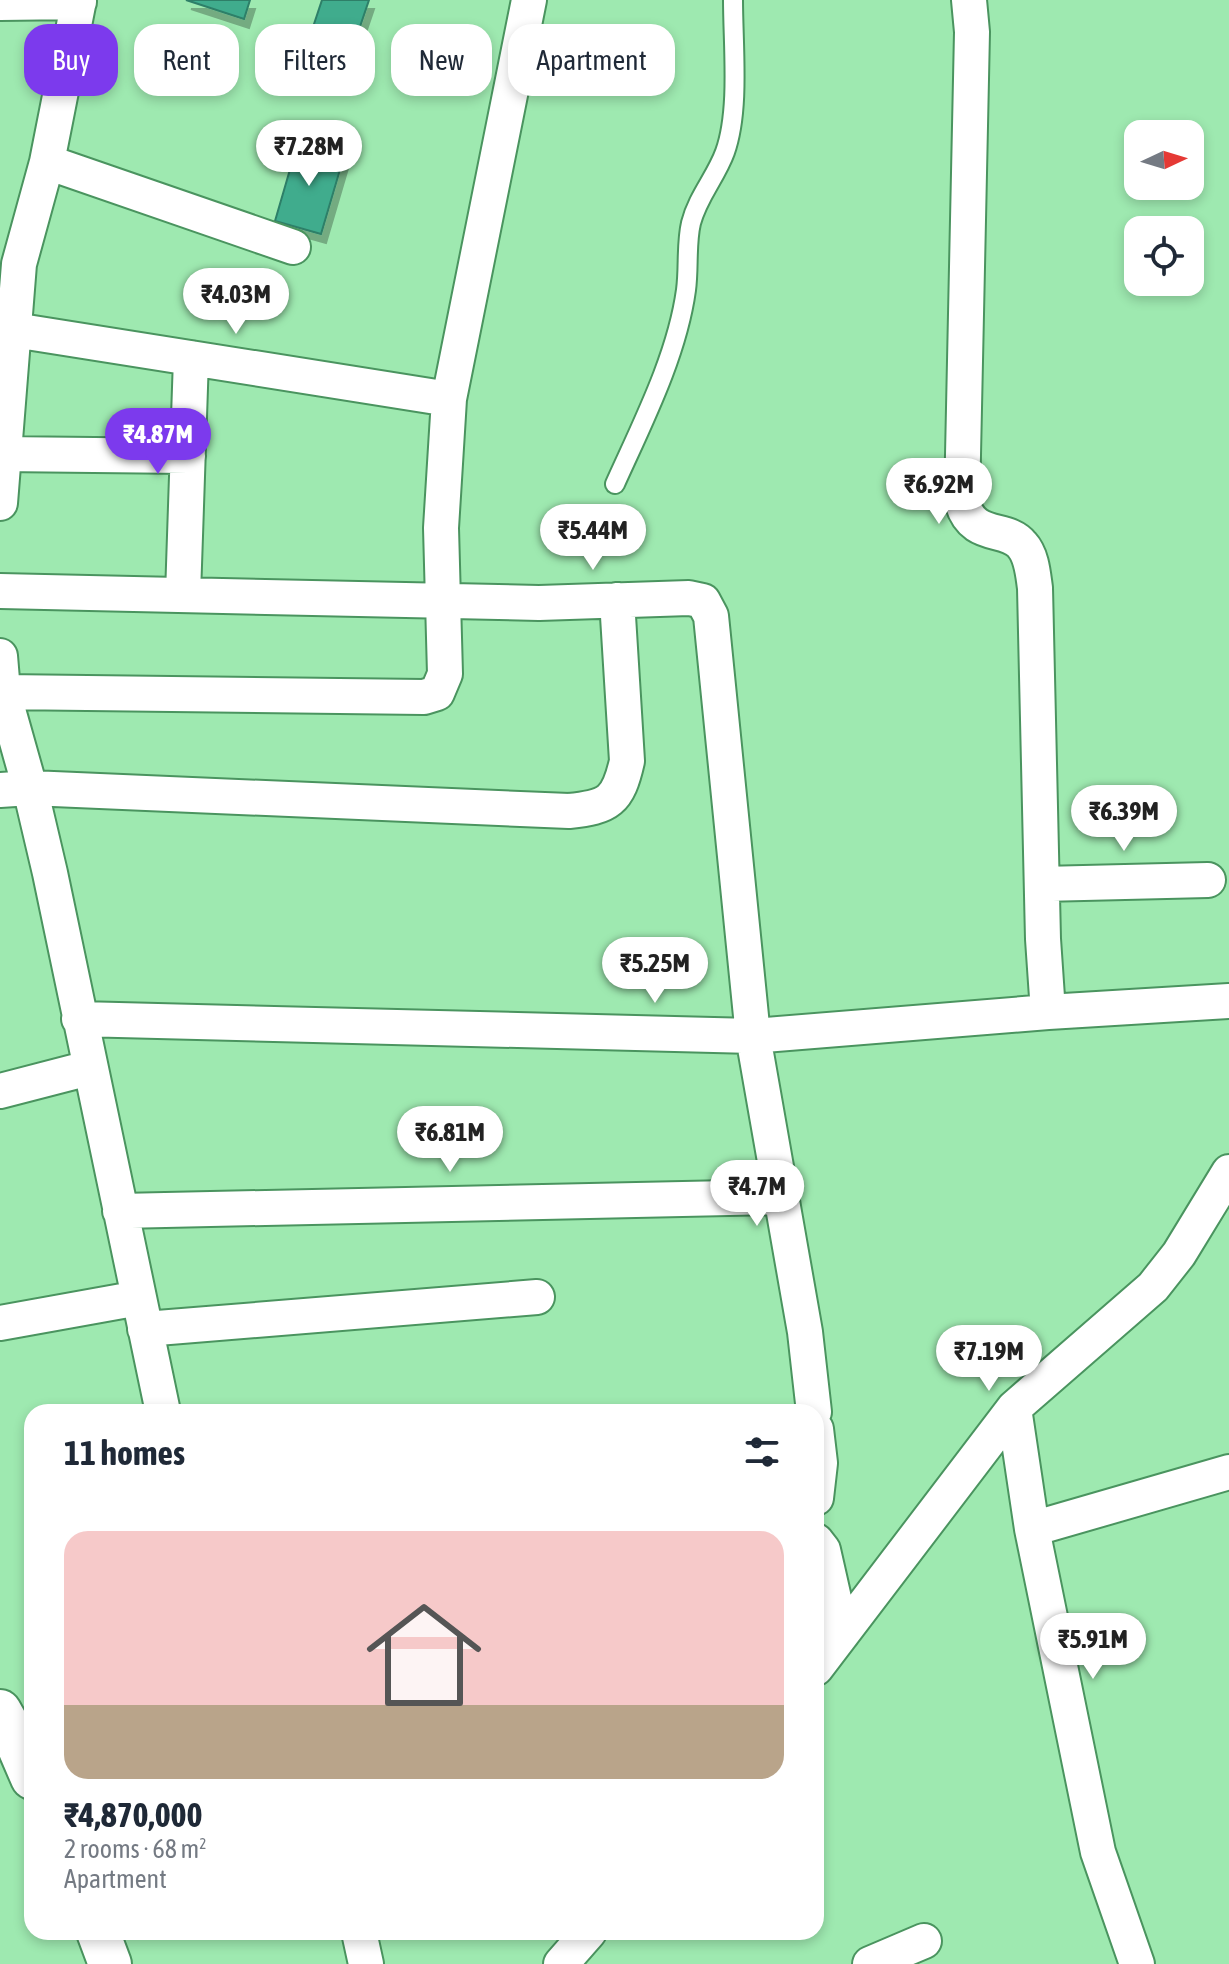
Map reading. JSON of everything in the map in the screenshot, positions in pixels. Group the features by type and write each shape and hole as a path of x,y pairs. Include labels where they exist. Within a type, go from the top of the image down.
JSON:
{"street":[{"path":"3,692 424,697 437,693 445,674 441,528 449,399 529,0"},
{"path":"969,0 972,32 962,502 965,515 977,525 1023,545 1032,564 1048,1012"},
{"path":"0,3 79,1 47,162 10,264 14,330 0,503"},
{"path":"47,162 293,247"},
{"path":"14,330 449,399"},
{"path":"183,595 191,358"},
{"path":"2,454 188,456"},
{"path":"0,591 539,603 689,598 703,601 711,616 753,1036 805,1332 813,1404"},
{"path":"15,789 569,811 595,808 612,799 621,786 627,761 617,600"},
{"path":"0,656 15,789 79,1019 161,1404"},
{"path":"1042,884 1208,880"},
{"path":"79,1019 753,1036 1229,1001"},
{"path":"0,1091 89,1068"},
{"path":"824,1658 1014,1408 1153,1287 1179,1254 1229,1172"},
{"path":"120,1211 781,1197"},
{"path":"0,1323 142,1313 537,1297"},
{"path":"1014,1408 1032,1529 1098,1852 1137,1964"},
{"path":"1032,1529 1229,1472"},
{"path":"824,1554 842,1634"},
{"path":"15,1724 24,1753"},
{"path":"101,1940 110,1964"},
{"path":"361,1940 366,1964"},
{"path":"561,1964 582,1940"},
{"path":"870,1964 924,1941"}],"lane":[{"path":"615,484 653,400 678,326 686,290 690,228 697,202 724,154 733,124 733,0"}],"building":[{"path":"186,0 250,0 244,19"},
{"path":"322,0 369,0 361,24 314,24"},
{"path":"298,142 344,156 321,234 275,221"}]}
